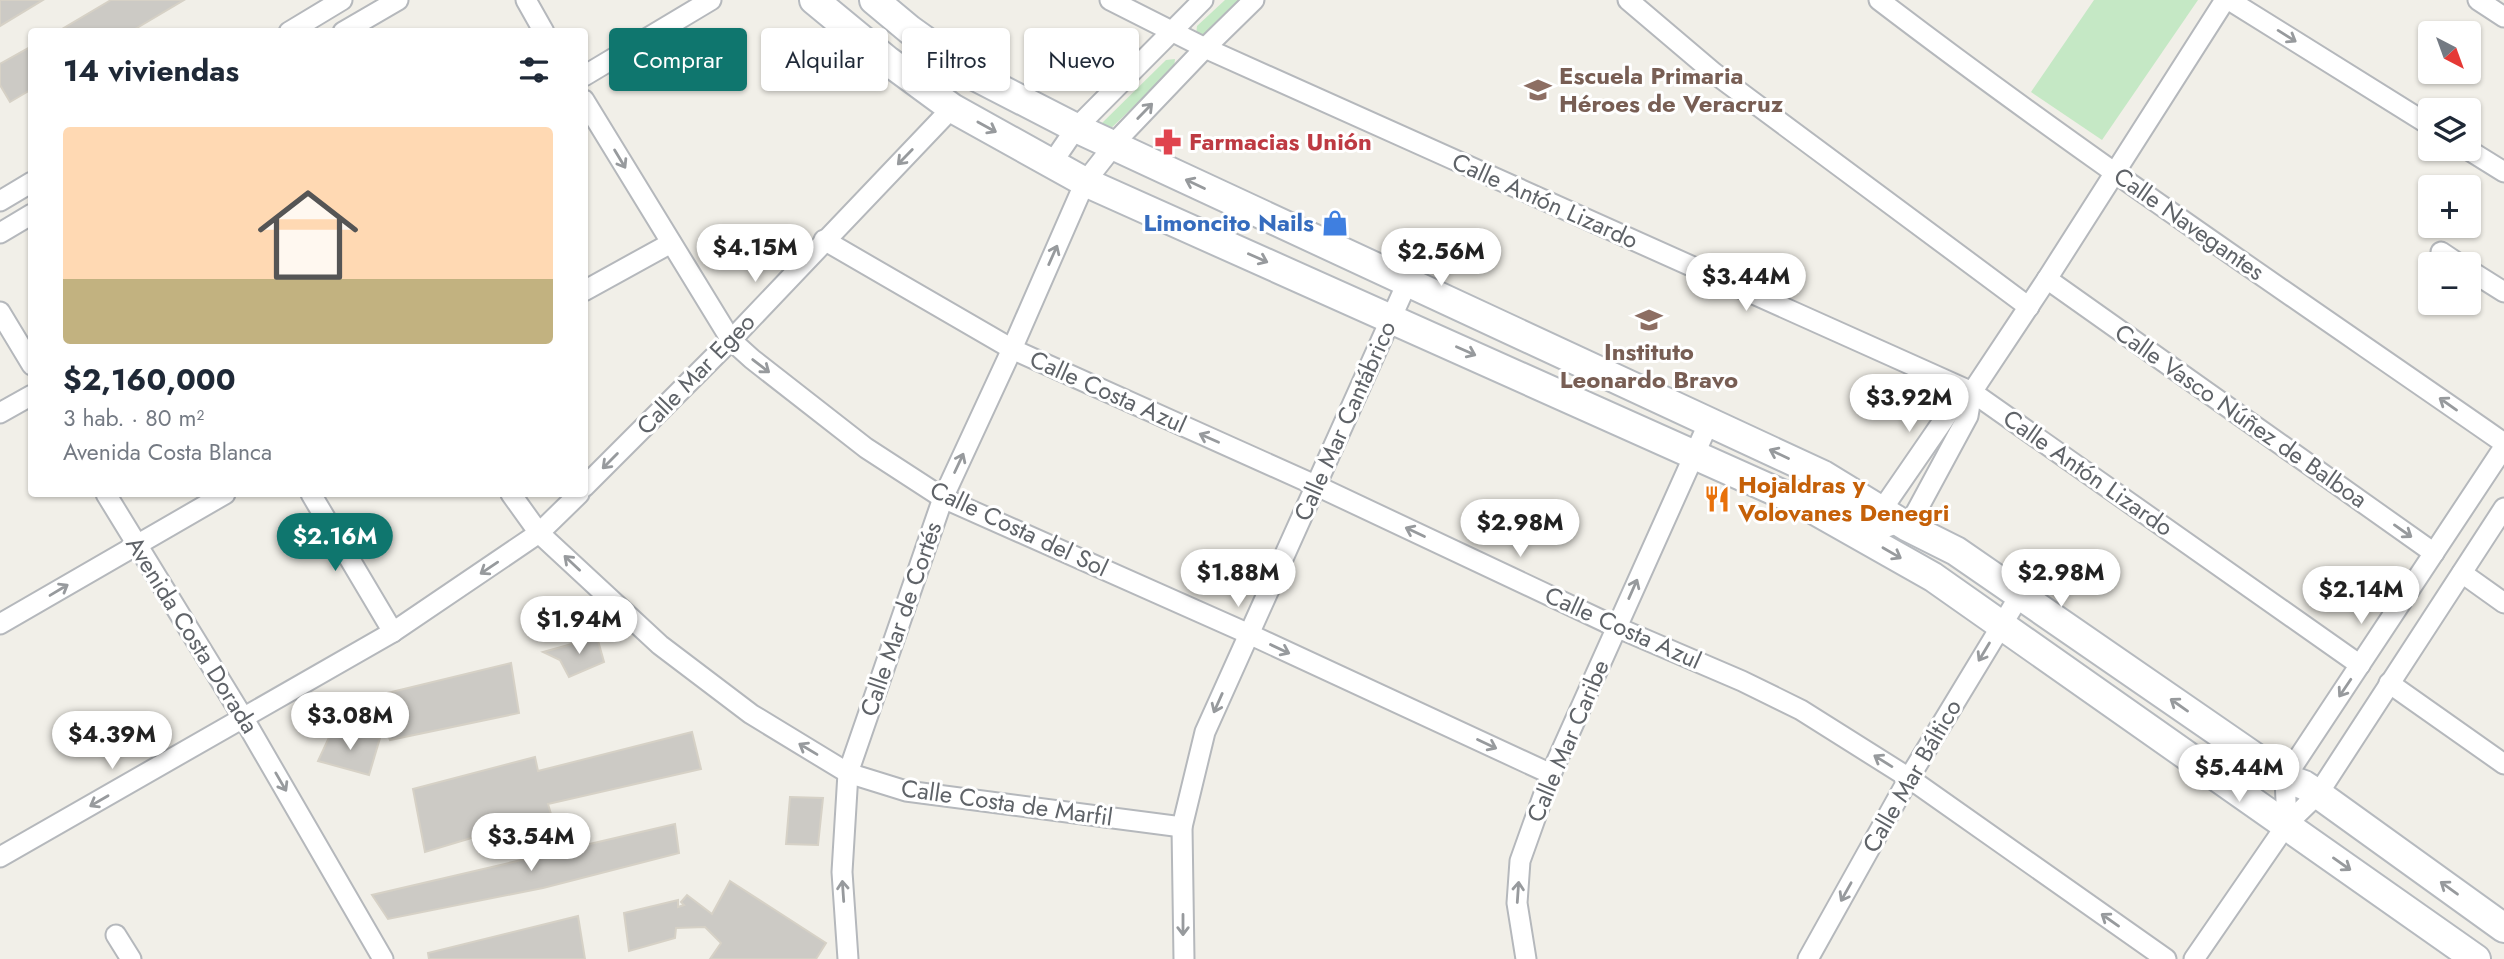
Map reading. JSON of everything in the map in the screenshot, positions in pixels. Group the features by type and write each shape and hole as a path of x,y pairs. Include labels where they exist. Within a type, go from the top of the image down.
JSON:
{"main road":[{"path":"814,0 888,61 953,108 1085,182 1391,317 1804,505 1933,577 2162,737 2286,800"},
{"path":"874,0 910,30 973,75 1076,128 1823,475 1908,527 1956,551 2125,667 2476,959"},
{"path":"2286,800 2304,785 2504,928"}],"street":[{"path":"296,28 342,0"},
{"path":"350,28 398,0"},
{"path":"526,0 542,28"},
{"path":"588,74 711,0"},
{"name":"Calle Antón Lizardo","path":"1110,0 1205,48 1972,392 2360,665"},
{"path":"1052,163 1076,128 1203,0"},
{"name":"Calle Mar de Cortés","path":"848,959 842,872 848,773 943,498 1085,182 1112,146 1254,0"},
{"path":"1628,0 1714,73 2029,307"},
{"name":"Calle Navegantes","path":"1879,0 1945,51 2115,173 2504,445"},
{"path":"1881,511 1954,405 1972,392 2227,0 2418,118"},
{"path":"2478,0 2504,17"},
{"name":"Calle Costa del Sol","path":"588,107 731,340 866,448 943,498 1249,634 1551,774"},
{"name":"Calle Mar Egeo","path":"588,483 731,340 953,108"},
{"path":"2481,158 2504,172"},
{"path":"0,201 28,184"},
{"path":"0,233 28,216"},
{"name":"Calle Costa Azul","path":"824,240 1012,349 1317,486 1801,710 1909,778 2166,959"},
{"path":"588,289 671,243"},
{"path":"2481,278 2504,292"},
{"name":"Calle Vasco Núñez de Balboa","path":"2048,279 2434,553"},
{"name":"Calle Mar Cantábrico","path":"1184,959 1182,827 1205,732 1407,283"},
{"path":"1391,317 1413,304 1424,302 1499,336 1506,337 1513,332"},
{"path":"0,312 28,358"},
{"path":"1804,505 1824,502 1877,527 1884,528 1895,524 1908,527 1968,416 1972,392"},
{"path":"0,413 28,397"},
{"name":"Calle Mar Caribe","path":"1526,959 1517,903 1520,861 1551,774 1709,422"},
{"path":"2194,959 2360,665 2504,445"},
{"name":"Avenida Costa Dorada","path":"108,497 244,719 383,959"},
{"path":"0,624 220,497"},
{"path":"313,497 393,632"},
{"name":"Calle Costa de Marfil","path":"513,497 539,533 660,645 751,714 848,773 906,791 1182,827"},
{"path":"0,857 393,632 539,533 576,497"},
{"path":"2286,800 2318,794 2504,508"},
{"path":"2462,573 2504,603"},
{"name":"Calle Mar Báltico","path":"1808,959 1909,778 2020,595"},
{"path":"2000,624 2015,616 2037,617 2109,667 2125,667"},
{"path":"2389,683 2504,764"},
{"path":"116,934 130,959"}],"green space":[{"path":"1225,0 1240,0 1204,34 1196,35 1197,26"},
{"path":"2094,0 2198,0 2102,140 2031,92"},
{"path":"1175,59 1174,68 1106,133 1099,126 1135,91 1139,91 1139,87 1166,60"}],"building":[{"path":"0,0 43,0 0,26"},
{"path":"111,0 184,0 137,28 64,28"},
{"path":"28,48 28,91 10,102 0,85 0,64"},
{"path":"597,637 604,662 569,677 560,660 543,652"},
{"path":"511,663 519,713 390,740 375,696"},
{"path":"692,732 701,769 548,804 551,814 425,852 413,789 535,757 538,771"},
{"path":"331,733 380,738 369,775 318,761"},
{"path":"790,797 823,798 818,845 786,844"},
{"path":"675,824 679,853 543,888 388,919 372,895"},
{"path":"730,881 826,943 816,959 710,959 721,943 705,927 676,928 675,938 629,951 624,913 678,900 678,907 684,905 681,902 687,895 712,914"},
{"path":"578,916 585,959 429,959 428,953"}],"place":[{"name":"Escuela Primaria Héroes de Veracruz","path":"1538,90"},
{"name":"Farmacias Unión","path":"1168,142"},
{"name":"Limoncito Nails","path":"1335,223"},
{"name":"Instituto Leonardo Bravo","path":"1649,320"},
{"name":"Hojaldras y Volovanes Denegri","path":"1717,499"}]}
